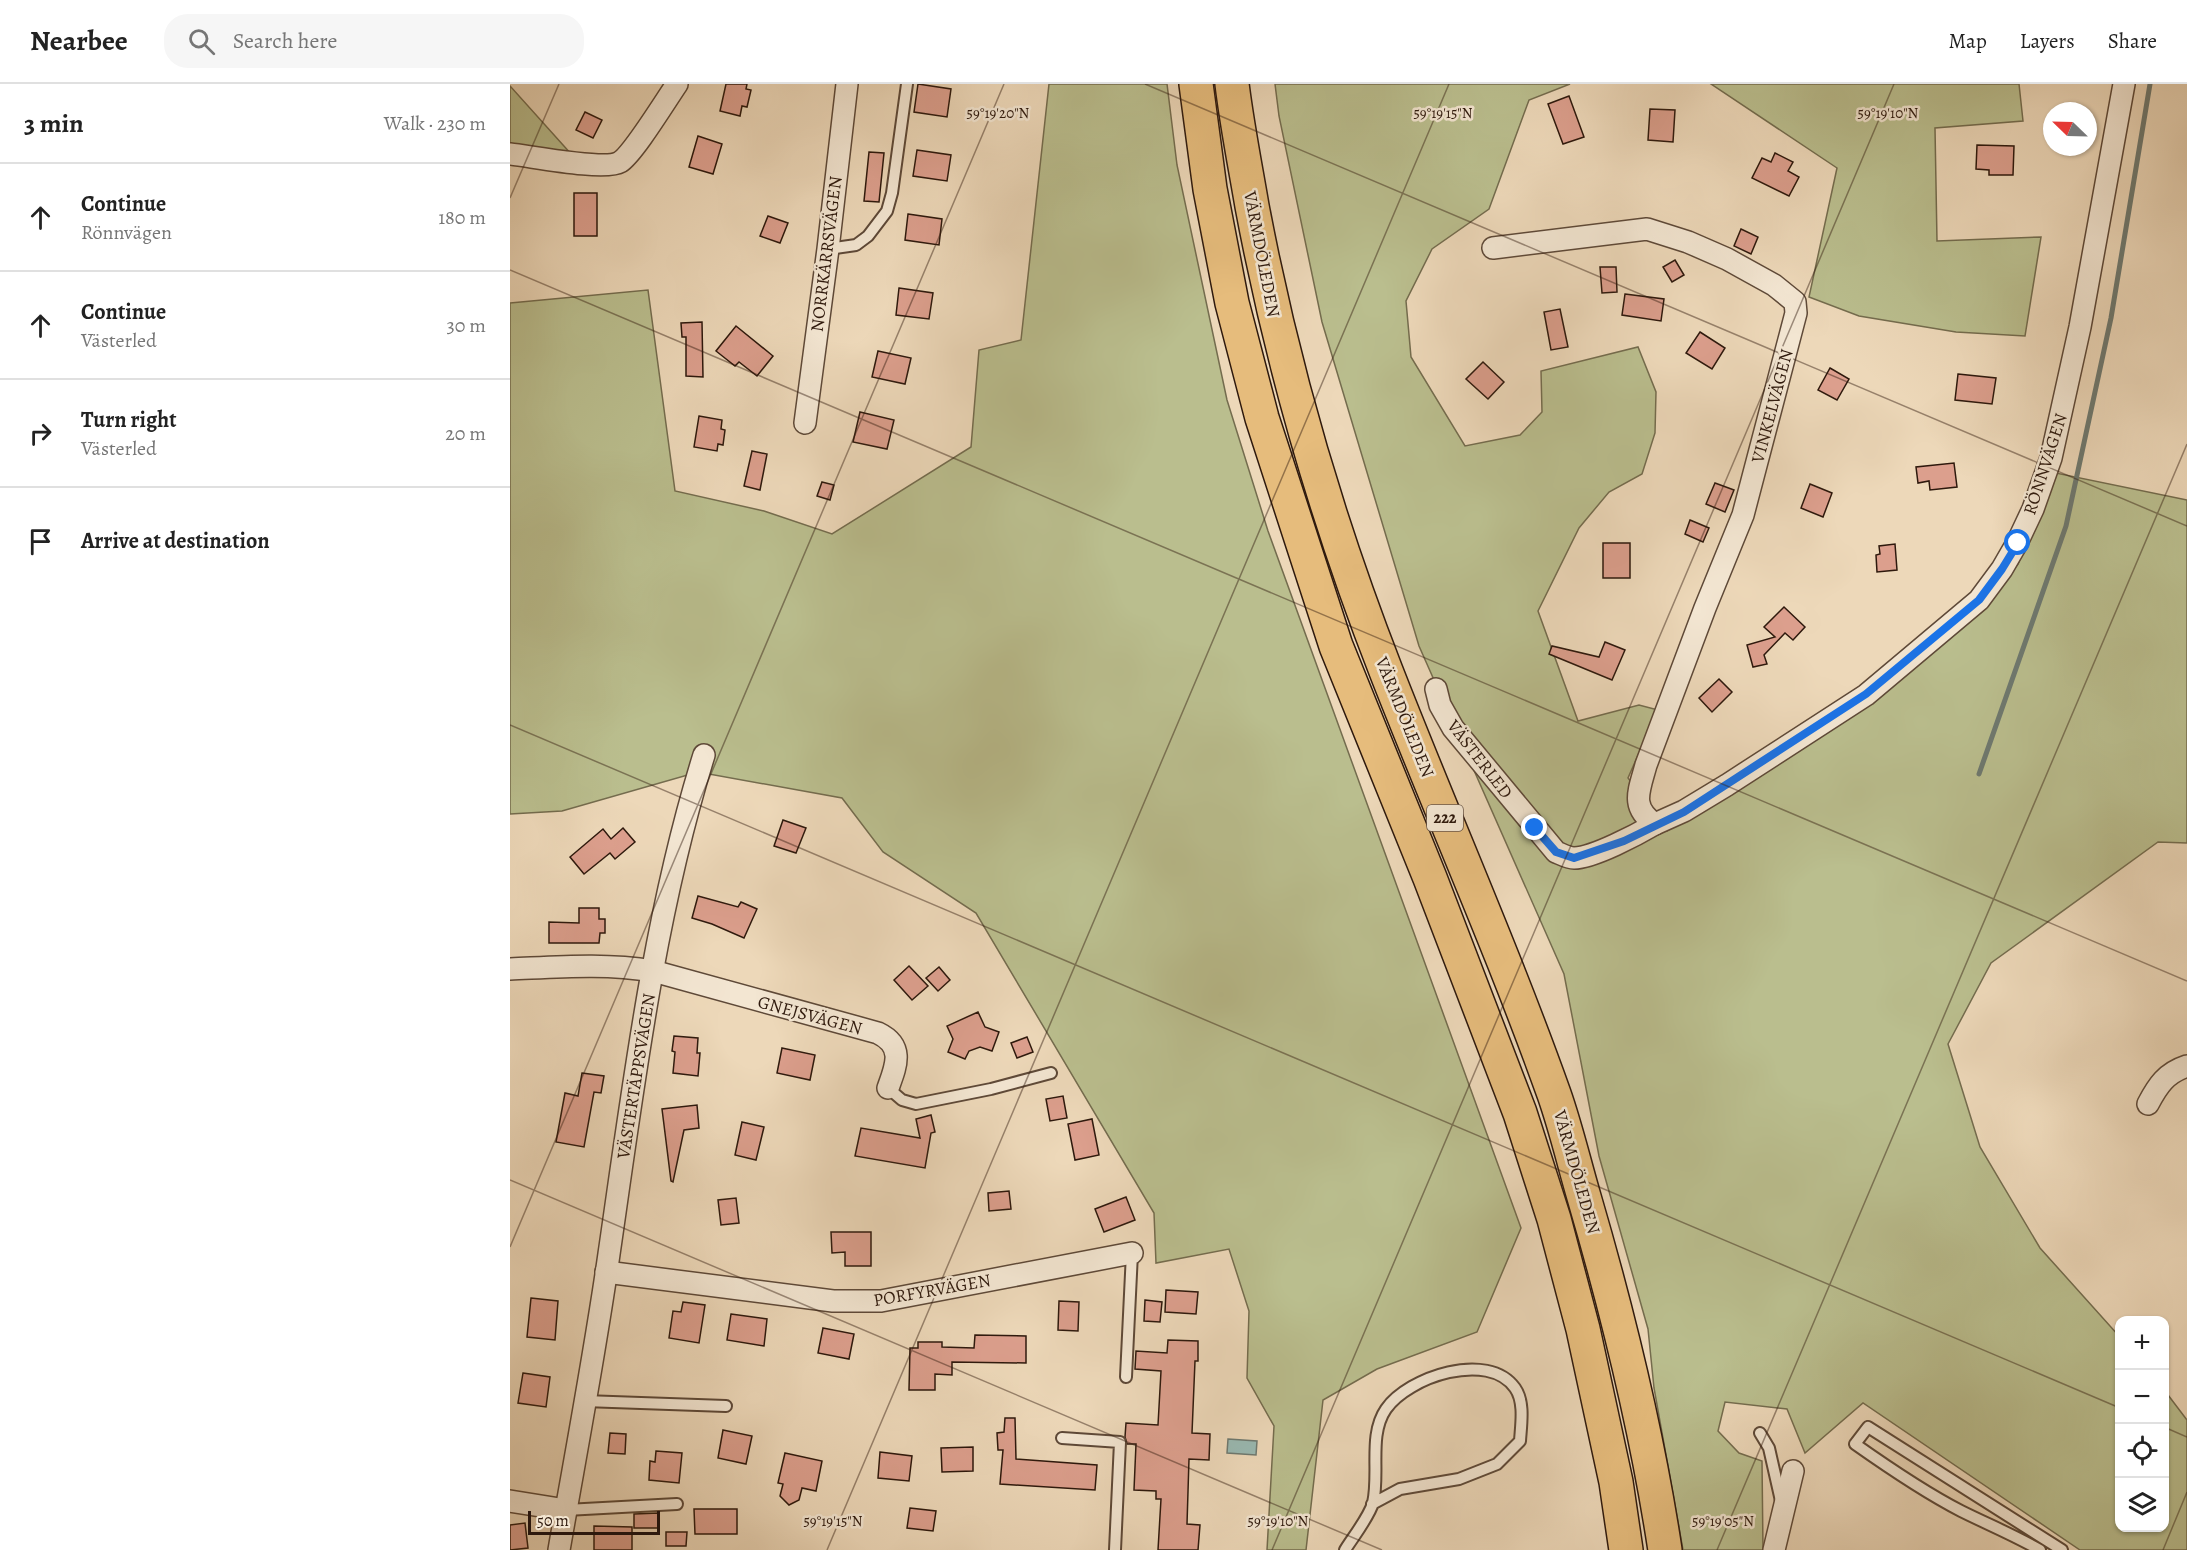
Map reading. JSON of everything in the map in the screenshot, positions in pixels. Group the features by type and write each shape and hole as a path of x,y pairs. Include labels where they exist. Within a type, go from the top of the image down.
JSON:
{"highway":[{"name":"VÄRMDÖLEDEN","path":"1196,84 1210,189 1232,303 1262,418 1336,646 1434,889 1520,1113 1584,1329 1616,1482 1626,1550"},
{"name":"VÄRMDÖLEDEN","path":"1232,84 1235,113 1266,277 1289,378 1318,480 1384,668 1501,955 1555,1097 1598,1242 1628,1359 1655,1484 1665,1550"}],"street":[{"path":"510,154 593,165 620,163 631,151 677,84"},
{"name":"NORRKÄRRSVÄGEN","path":"804,423 828,249 847,84"},
{"name":"RÖNNVÄGEN","path":"1648,817 1684,812 1866,694 1979,600 2002,569 2018,543 2051,458 2080,327 2124,84"},
{"name":"VINKELVÄGEN","path":"1493,248 1647,229 1688,242 1727,259 1774,285 1795,302 1796,313 1743,515 1646,765 1638,803 1648,817"},
{"name":"VÄSTERLED","path":"1436,689 1440,705 1453,728 1556,852 1574,858 1624,841 1648,817"},
{"name":"VÄSTERTÄPPSVÄGEN","path":"559,1550 606,1272 653,971 693,790 704,755"},
{"name":"GNEJSVÄGEN","path":"510,969 623,966 653,971 885,1036 891,1041 896,1052 896,1065 888,1088"},
{"path":"2148,1104 2164,1078 2174,1070 2187,1066"},
{"name":"PORFYRVÄGEN","path":"606,1272 822,1300 881,1301 1132,1253"},
{"path":"1774,1550 1782,1508 1793,1471"},
{"path":"510,1501 566,1510"}],"lane":[{"path":"828,249 856,245 868,236 887,211 892,193 907,84"},
{"name":"GNEJSVÄGEN","path":"888,1088 902,1100 916,1104 992,1089 1051,1073"},
{"name":"PORFYRVÄGEN","path":"1126,1377 1132,1253"},
{"path":"1345,1550 1372,1504 1378,1425 1386,1408 1400,1395 1433,1376 1461,1370 1485,1370 1502,1375 1516,1389 1522,1412 1520,1441 1497,1464 1459,1479 1400,1489 1372,1504"},
{"path":"584,1401 726,1406"},
{"path":"2040,1550 2012,1534 1959,1510 1895,1472 1855,1444 1868,1427 2062,1550"},
{"path":"1760,1433 1769,1448 1782,1508"},
{"path":"1062,1438 1120,1442 1115,1550"},
{"path":"566,1510 677,1504"}],"green space":[{"path":"1049,84 1167,84 1177,165 1227,400 1268,531 1521,1228 1477,1332 1377,1369 1323,1400 1306,1550 1267,1550 1274,1426 1247,1378 1249,1311 1229,1249 1156,1263 1154,1213 976,913 883,852 842,798 698,772 562,811 510,814 510,303 648,290 675,491 764,511 832,534 971,447 979,350 1021,340"},
{"path":"1275,84 1570,84 1529,100 1489,209 1432,249 1406,301 1411,357 1465,446 1520,435 1542,412 1541,371 1638,347 1656,392 1655,433 1642,474 1609,492 1579,528 1538,611 1578,721 1639,705 1658,710 1628,778 1667,831 1845,717 1972,617 2018,564 2056,473 2187,500 2187,843 2158,842 1991,963 1948,1044 1980,1147 2040,1248 2115,1332 2115,1532 2169,1532 2169,1396 2187,1420 2187,1550 2080,1550 1863,1403 1805,1453 1787,1409 1725,1402 1718,1431 1739,1453 1762,1461 1763,1550 1683,1550 1654,1388 1648,1329 1599,1156 1564,974 1419,646 1322,322 1279,116"},
{"path":"1711,84 2019,84 2023,121 1935,128 1937,241 2041,237 2025,336 1956,332 1859,316 1809,297 1837,168"},
{"path":"510,86 572,155 510,147"}],"water":[{"path":"1228,1439 1257,1441 1256,1455 1227,1453"}],"building":[{"path":"726,84 747,84 746,89 751,90 747,107 742,106 740,116 720,111"},
{"path":"918,84 951,89 947,117 914,112"},
{"path":"1569,96 1584,137 1563,144 1548,104"},
{"path":"1650,109 1675,110 1673,142 1648,140"},
{"path":"585,112 602,120 593,138 576,130"},
{"path":"698,136 722,144 713,174 689,167"},
{"path":"1977,145 2014,146 2013,175 1989,175 1989,170 1976,169"},
{"path":"917,150 951,155 947,181 913,176"},
{"path":"869,152 884,153 879,202 864,201"},
{"path":"1775,153 1793,162 1788,171 1799,177 1789,196 1752,178 1762,158 1771,162"},
{"path":"574,193 597,193 597,236 574,236"},
{"path":"908,214 942,219 939,245 905,240"},
{"path":"768,216 788,223 780,243 760,236"},
{"path":"1741,229 1758,237 1751,254 1734,246"},
{"path":"1675,260 1684,275 1672,282 1663,267"},
{"path":"1600,267 1616,267 1617,292 1602,293"},
{"path":"899,288 933,293 929,319 896,315"},
{"path":"1625,294 1664,299 1661,321 1622,315"},
{"path":"1560,309 1568,347 1551,350 1544,312"},
{"path":"702,322 703,377 686,376 686,337 682,337 681,323"},
{"path":"736,326 773,356 757,376 739,362 735,366 716,351"},
{"path":"1700,332 1725,348 1712,369 1686,353"},
{"path":"878,351 911,358 905,384 872,377"},
{"path":"1483,362 1504,382 1488,399 1466,379"},
{"path":"1830,368 1849,379 1837,400 1818,390"},
{"path":"1958,374 1996,378 1992,404 1955,400"},
{"path":"860,412 894,420 887,449 853,442"},
{"path":"699,416 722,420 721,429 725,430 723,445 718,444 717,451 694,447"},
{"path":"752,451 767,454 760,490 744,486"},
{"path":"1954,463 1957,487 1930,490 1929,481 1918,483 1916,467"},
{"path":"822,482 834,485 830,500 817,496"},
{"path":"1715,483 1734,490 1725,512 1706,504"},
{"path":"1810,484 1832,493 1823,517 1801,508"},
{"path":"1690,520 1709,528 1703,542 1685,534"},
{"path":"1603,543 1630,543 1630,578 1603,578"},
{"path":"1895,544 1897,570 1877,572 1876,555 1880,554 1879,546"},
{"path":"1784,607 1805,627 1793,640 1785,633 1764,655 1767,664 1753,667 1747,645 1775,637 1764,627"},
{"path":"1605,642 1625,650 1612,680 1549,654 1552,646 1599,657"},
{"path":"1719,679 1732,692 1712,712 1699,698"},
{"path":"783,820 806,828 796,853 774,846"},
{"path":"623,828 635,842 615,859 610,853 584,874 570,857 603,829 611,839"},
{"path":"698,896 738,907 741,902 757,909 744,938 692,918"},
{"path":"579,908 599,908 599,919 605,919 605,933 600,933 599,943 549,943 549,922 579,923"},
{"path":"909,966 928,986 912,1000 894,980"},
{"path":"939,967 950,980 938,991 926,978"},
{"path":"978,1012 985,1027 999,1032 992,1051 980,1047 969,1051 965,1059 948,1052 953,1039 947,1026"},
{"path":"674,1036 698,1038 697,1053 700,1053 698,1076 673,1073"},
{"path":"1027,1037 1033,1052 1017,1058 1011,1043"},
{"path":"782,1048 815,1055 810,1080 777,1073"},
{"path":"582,1073 604,1076 601,1093 594,1092 584,1147 556,1142 565,1093 578,1096"},
{"path":"1063,1096 1067,1118 1050,1121 1046,1099"},
{"path":"697,1105 699,1128 684,1130 673,1182 671,1181 662,1109"},
{"path":"931,1115 935,1132 931,1133 925,1168 855,1156 861,1128 920,1138 916,1119"},
{"path":"1092,1119 1099,1155 1075,1160 1068,1124"},
{"path":"742,1122 764,1127 756,1160 735,1155"},
{"path":"1009,1191 1011,1209 989,1211 988,1193"},
{"path":"1126,1197 1135,1220 1104,1232 1095,1209"},
{"path":"736,1198 739,1223 721,1225 718,1200"},
{"path":"831,1232 871,1232 871,1266 845,1266 845,1252 832,1253"},
{"path":"1166,1290 1198,1292 1196,1314 1165,1312"},
{"path":"531,1298 558,1301 555,1340 527,1337"},
{"path":"1145,1300 1162,1302 1160,1322 1144,1321"},
{"path":"1059,1301 1079,1302 1078,1331 1058,1330"},
{"path":"683,1302 705,1305 699,1343 669,1338 673,1311 681,1312"},
{"path":"731,1314 767,1319 764,1346 727,1340"},
{"path":"823,1328 854,1334 849,1359 818,1353"},
{"path":"975,1335 1026,1336 1026,1363 952,1362 952,1375 935,1374 935,1390 909,1390 910,1348 918,1348 918,1342 942,1342 942,1347 974,1348"},
{"path":"1168,1340 1198,1341 1192,1433 1210,1434 1209,1460 1189,1459 1187,1524 1200,1525 1198,1550 1158,1550 1161,1499 1156,1499 1156,1491 1134,1490 1136,1444 1127,1444 1125,1437 1126,1423 1158,1425 1161,1371 1135,1369 1136,1351 1167,1353"},
{"path":"523,1373 550,1377 546,1407 518,1403"},
{"path":"1005,1418 1015,1418 1016,1459 1097,1465 1095,1490 1000,1484 1003,1450 998,1450 997,1433 1004,1432"},
{"path":"723,1430 752,1436 746,1464 718,1458"},
{"path":"610,1433 626,1434 625,1454 608,1453"},
{"path":"973,1447 973,1471 942,1472 941,1448"},
{"path":"656,1451 682,1453 679,1483 649,1480 650,1461 655,1462"},
{"path":"880,1452 912,1456 909,1481 878,1478"},
{"path":"785,1453 822,1461 816,1491 802,1488 799,1500 789,1505 780,1496 783,1484 778,1483"},
{"path":"910,1508 936,1511 933,1531 907,1528"},
{"path":"694,1509 737,1509 737,1534 695,1534"},
{"path":"659,1513 659,1528 634,1528 634,1514"},
{"path":"525,1523 528,1548 510,1550 510,1525"},
{"path":"594,1526 632,1527 632,1550 594,1550"},
{"path":"666,1532 687,1532 686,1546 666,1546"}],"waterway":[{"path":"1979,774 2066,526 2111,318 2150,84"}],"route":[{"path":"1535,828 1556,852 1574,858 1624,841 1655,824 1684,812 1866,694 1979,600 2018,543"}]}
